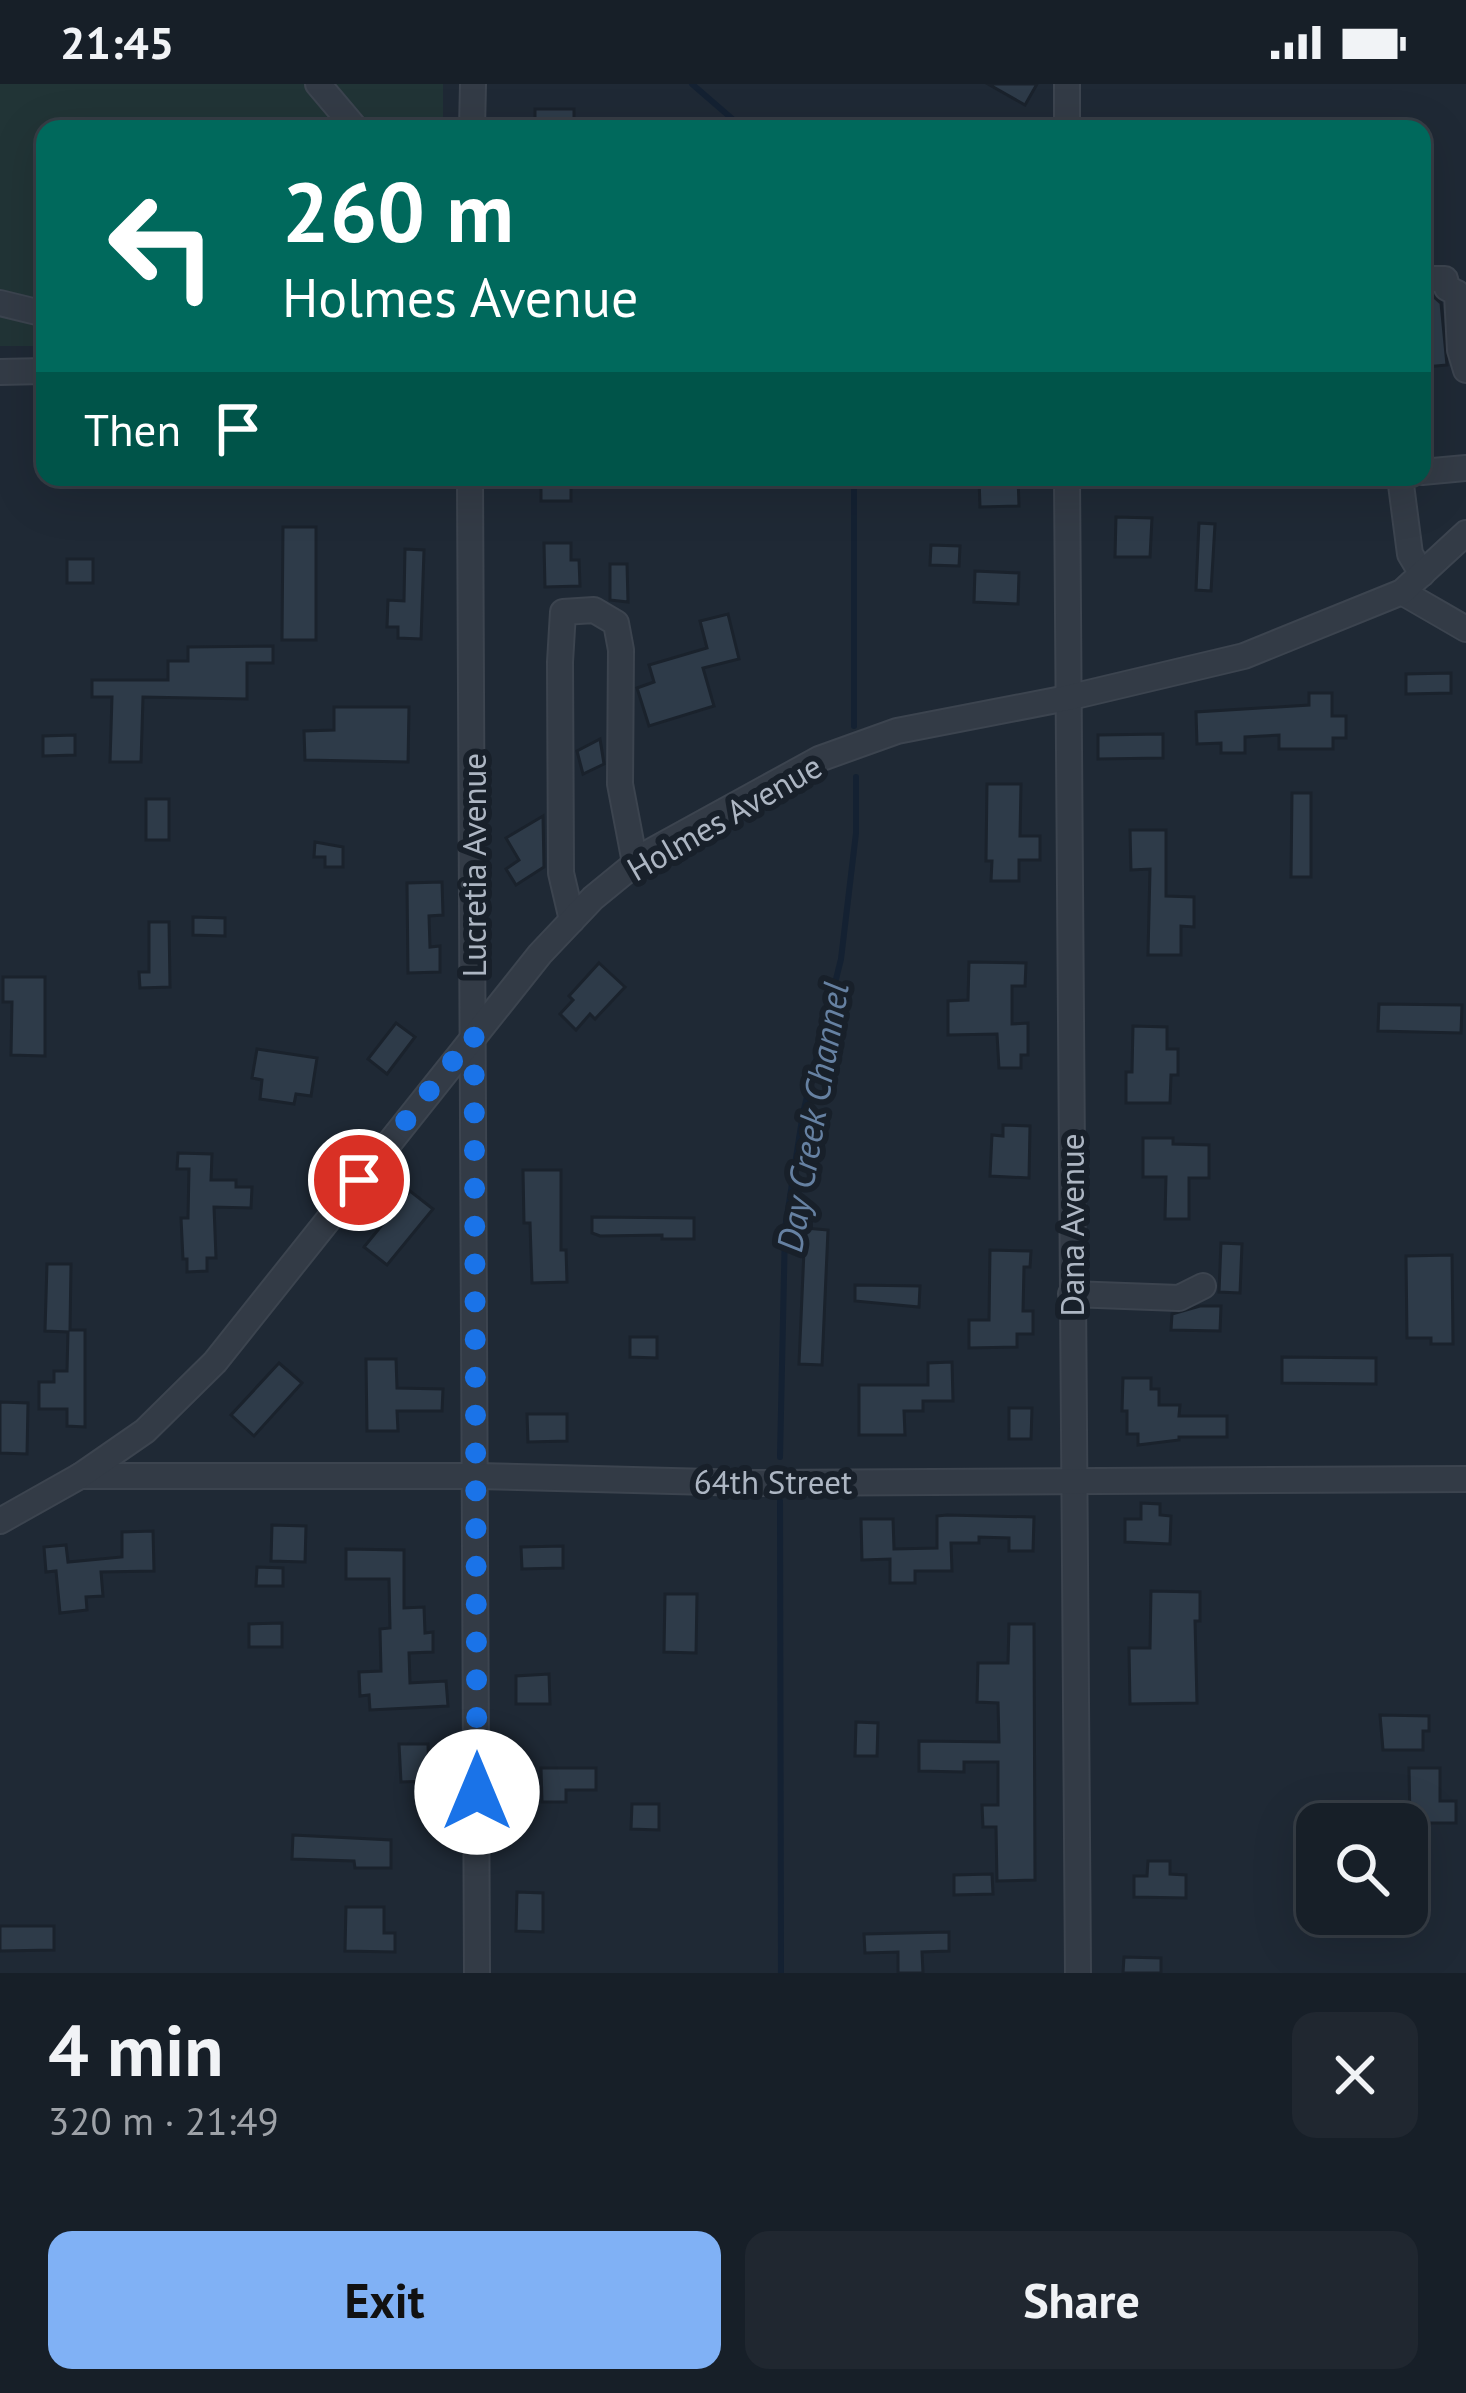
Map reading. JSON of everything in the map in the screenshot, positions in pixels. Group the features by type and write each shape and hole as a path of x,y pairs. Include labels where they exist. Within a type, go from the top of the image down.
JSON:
{"street":[{"path":"318,84 348,120"},
{"path":"472,120 473,84"},
{"path":"1067,84 1067,120"},
{"path":"1431,279 1444,279 1449,290 1457,293 1460,350 1466,370"},
{"path":"0,304 36,312"},
{"path":"0,371 36,371"},
{"path":"1431,471 1466,468"},
{"name":"Lucretia Avenue","path":"470,486 478,1973"},
{"name":"Dana Avenue","path":"1067,486 1078,1973"},
{"path":"1401,486 1410,554 1422,574"},
{"name":"Holmes Avenue","path":"0,1521 80,1476 145,1431 215,1363 474,1034 572,920 635,863 819,759 897,731 1067,698 1244,656 1402,592 1466,533"},
{"path":"1402,592 1466,629"},
{"path":"572,920 561,873 563,612 594,610 616,622 621,650 620,784 635,863"},
{"path":"1071,1294 1179,1298 1203,1286"},
{"name":"64th Street","path":"80,1476 477,1476 749,1483 1466,1478"}],"shaded area":[{"path":"0,84 443,84 443,120 36,120 36,346 0,346"}],"building":[{"path":"988,84 1037,84 1025,105"},
{"path":"535,109 574,109 574,120 535,120"},
{"path":"1431,296 1441,303 1447,365 1431,366"},
{"path":"541,486 571,486 571,501 541,501"},
{"path":"979,486 1018,486 1019,506 980,507"},
{"path":"1116,517 1152,518 1150,557 1115,557"},
{"path":"1199,523 1215,524 1211,591 1196,590"},
{"path":"283,527 316,527 316,640 282,640"},
{"path":"544,543 571,543 571,560 579,560 580,586 545,587"},
{"path":"931,545 960,546 959,566 930,565"},
{"path":"405,549 424,550 421,639 398,638 398,627 387,627 388,600 404,601"},
{"path":"67,559 93,559 93,583 67,583"},
{"path":"610,564 627,564 628,602 610,600"},
{"path":"975,571 1019,573 1018,604 974,602"},
{"path":"728,614 739,659 703,668 714,706 649,726 637,688 654,682 649,665 707,648 700,621"},
{"path":"273,646 273,663 247,663 247,699 143,697 141,762 110,762 112,697 92,697 92,680 168,680 168,661 188,661 188,647"},
{"path":"1451,673 1451,693 1406,694 1406,674"},
{"path":"1309,693 1332,693 1332,716 1346,716 1346,738 1333,738 1333,749 1279,749 1279,735 1245,737 1245,753 1221,753 1221,743 1197,744 1196,712 1309,705"},
{"path":"334,707 409,707 408,762 305,760 304,731 334,730"},
{"path":"1163,734 1163,758 1098,759 1098,735"},
{"path":"75,735 75,755 43,756 43,736"},
{"path":"600,739 604,764 583,774 577,751"},
{"path":"987,784 1021,784 1020,836 1040,836 1040,860 1019,860 1019,881 991,881 992,861 986,861"},
{"path":"1292,793 1311,793 1311,877 1291,877"},
{"path":"146,799 169,799 169,840 146,840"},
{"path":"543,816 544,867 516,885 506,869 519,860 506,838"},
{"path":"1130,830 1166,830 1166,896 1194,897 1194,927 1181,926 1181,955 1148,955 1150,869 1131,870"},
{"path":"315,842 343,847 343,867 325,867 325,857 314,857"},
{"path":"442,882 443,915 429,916 430,947 440,946 440,972 408,973 407,883"},
{"path":"193,917 225,918 225,936 193,935"},
{"path":"149,922 169,922 170,987 140,988 139,972 149,972"},
{"path":"969,962 1026,963 1025,986 1012,986 1012,1024 1028,1023 1028,1055 1021,1055 1021,1068 999,1068 997,1034 948,1035 948,1001 968,1000"},
{"path":"599,963 625,987 595,1019 590,1014 576,1030 560,1014 573,1000 569,996"},
{"path":"3,977 45,977 45,1056 11,1055 12,1002 3,1002"},
{"path":"1379,1004 1462,1005 1461,1033 1378,1031"},
{"path":"396,1023 415,1037 387,1074 368,1059"},
{"path":"1133,1026 1167,1027 1167,1049 1178,1049 1178,1075 1171,1075 1170,1103 1126,1103"},
{"path":"257,1049 317,1058 311,1096 296,1094 294,1104 260,1099 262,1080 252,1078"},
{"path":"1003,1125 1030,1126 1029,1178 990,1176 992,1135 1003,1136"},
{"path":"1143,1138 1209,1145 1209,1178 1189,1178 1189,1219 1165,1219 1166,1177 1143,1177"},
{"path":"178,1153 212,1154 211,1180 236,1180 236,1187 252,1187 251,1208 214,1207 216,1258 207,1258 207,1271 187,1272 187,1259 183,1259 181,1218 188,1218 189,1169 177,1169"},
{"path":"523,1170 561,1170 561,1250 566,1250 567,1282 532,1283"},
{"path":"410,1191 433,1209 387,1265 364,1247"},
{"path":"592,1217 694,1218 694,1239 600,1236 592,1233"},
{"path":"805,1228 828,1230 822,1365 799,1364"},
{"path":"1221,1243 1242,1244 1240,1293 1219,1292"},
{"path":"990,1250 1031,1251 1030,1267 1024,1267 1023,1311 1033,1311 1033,1334 1017,1334 1017,1347 969,1348 969,1320 989,1320"},
{"path":"1452,1255 1453,1344 1407,1338 1406,1256"},
{"path":"47,1264 71,1264 70,1330 85,1330 85,1427 67,1426 67,1409 39,1409 39,1382 54,1382 54,1371 67,1371 68,1332 45,1331"},
{"path":"855,1285 920,1286 919,1307 855,1301"},
{"path":"1221,1306 1220,1331 1171,1330 1172,1314"},
{"path":"630,1337 657,1337 657,1358 630,1357"},
{"path":"1282,1357 1376,1358 1376,1384 1282,1383"},
{"path":"366,1359 396,1359 397,1388 443,1389 442,1411 397,1411 398,1431 367,1431"},
{"path":"952,1362 953,1401 923,1401 923,1411 904,1411 905,1435 859,1435 859,1385 928,1385 928,1363"},
{"path":"279,1363 302,1383 254,1436 231,1415"},
{"path":"1123,1378 1151,1378 1151,1389 1159,1389 1159,1405 1180,1405 1179,1416 1227,1416 1227,1437 1179,1437 1138,1445 1138,1434 1127,1434"},
{"path":"0,1402 28,1403 27,1454 0,1453"},
{"path":"1009,1408 1032,1408 1031,1439 1009,1439"},
{"path":"527,1414 567,1414 567,1441 528,1442"},
{"path":"1141,1503 1160,1504 1160,1515 1171,1516 1170,1544 1125,1542 1125,1519 1141,1519"},
{"path":"937,1516 1034,1517 1033,1551 1009,1551 1009,1538 951,1543 952,1571 915,1571 915,1583 890,1583 890,1559 862,1560 861,1519 893,1519 894,1549 937,1548"},
{"path":"272,1525 306,1526 305,1562 271,1561"},
{"path":"153,1531 154,1571 101,1572 103,1596 86,1597 87,1610 60,1613 56,1571 46,1572 44,1547 66,1545 68,1562 122,1557 122,1532"},
{"path":"563,1546 563,1568 522,1569 521,1547"},
{"path":"346,1549 404,1550 404,1608 424,1607 425,1633 433,1632 433,1652 409,1653 410,1683 446,1681 448,1706 370,1710 369,1695 360,1696 359,1672 381,1671 380,1629 390,1628 389,1579 346,1579"},
{"path":"257,1567 283,1568 283,1586 256,1586"},
{"path":"1151,1591 1200,1592 1200,1621 1195,1621 1197,1703 1130,1704 1129,1648 1150,1648"},
{"path":"665,1594 697,1594 696,1653 664,1652"},
{"path":"282,1623 282,1647 249,1647 249,1624"},
{"path":"1009,1624 1034,1624 1035,1880 997,1881 996,1827 983,1827 982,1805 998,1805 998,1762 964,1762 964,1772 919,1771 919,1741 999,1742 998,1703 977,1702 978,1663 1008,1663"},
{"path":"549,1674 550,1704 516,1704 516,1676"},
{"path":"1380,1715 1429,1716 1423,1750 1383,1750"},
{"path":"856,1722 878,1723 877,1756 855,1756"},
{"path":"399,1744 428,1744 429,1781 401,1782"},
{"path":"541,1768 596,1768 596,1790 566,1790 566,1802 542,1802"},
{"path":"1409,1768 1440,1768 1440,1801 1456,1801 1456,1823 1428,1823 1428,1803 1410,1803"},
{"path":"632,1804 659,1804 659,1830 631,1829"},
{"path":"293,1835 391,1840 391,1868 355,1868 354,1861 292,1859"},
{"path":"1148,1861 1170,1861 1170,1874 1186,1875 1186,1898 1134,1897 1134,1876 1147,1876"},
{"path":"992,1874 993,1894 954,1895 954,1875"},
{"path":"517,1892 543,1893 543,1932 516,1931"},
{"path":"346,1907 384,1907 384,1933 395,1933 395,1952 345,1951"},
{"path":"0,1926 54,1926 54,1950 0,1951"},
{"path":"949,1932 949,1951 922,1952 923,1973 898,1973 898,1952 865,1953 864,1934"},
{"path":"1124,1957 1161,1958 1161,1973 1123,1973"}],"waterway":[{"name":"Day Creek Channel","path":"692,84 734,120"},
{"name":"Day Creek Channel","path":"854,486 854,726"},
{"name":"Day Creek Channel","path":"780,1457 785,1229 803,1113 841,959 856,833 856,777"},
{"name":"Day Creek Channel","path":"780,1501 781,1973"}],"route":[{"path":"359,1180 474,1034 477,1792"}]}
